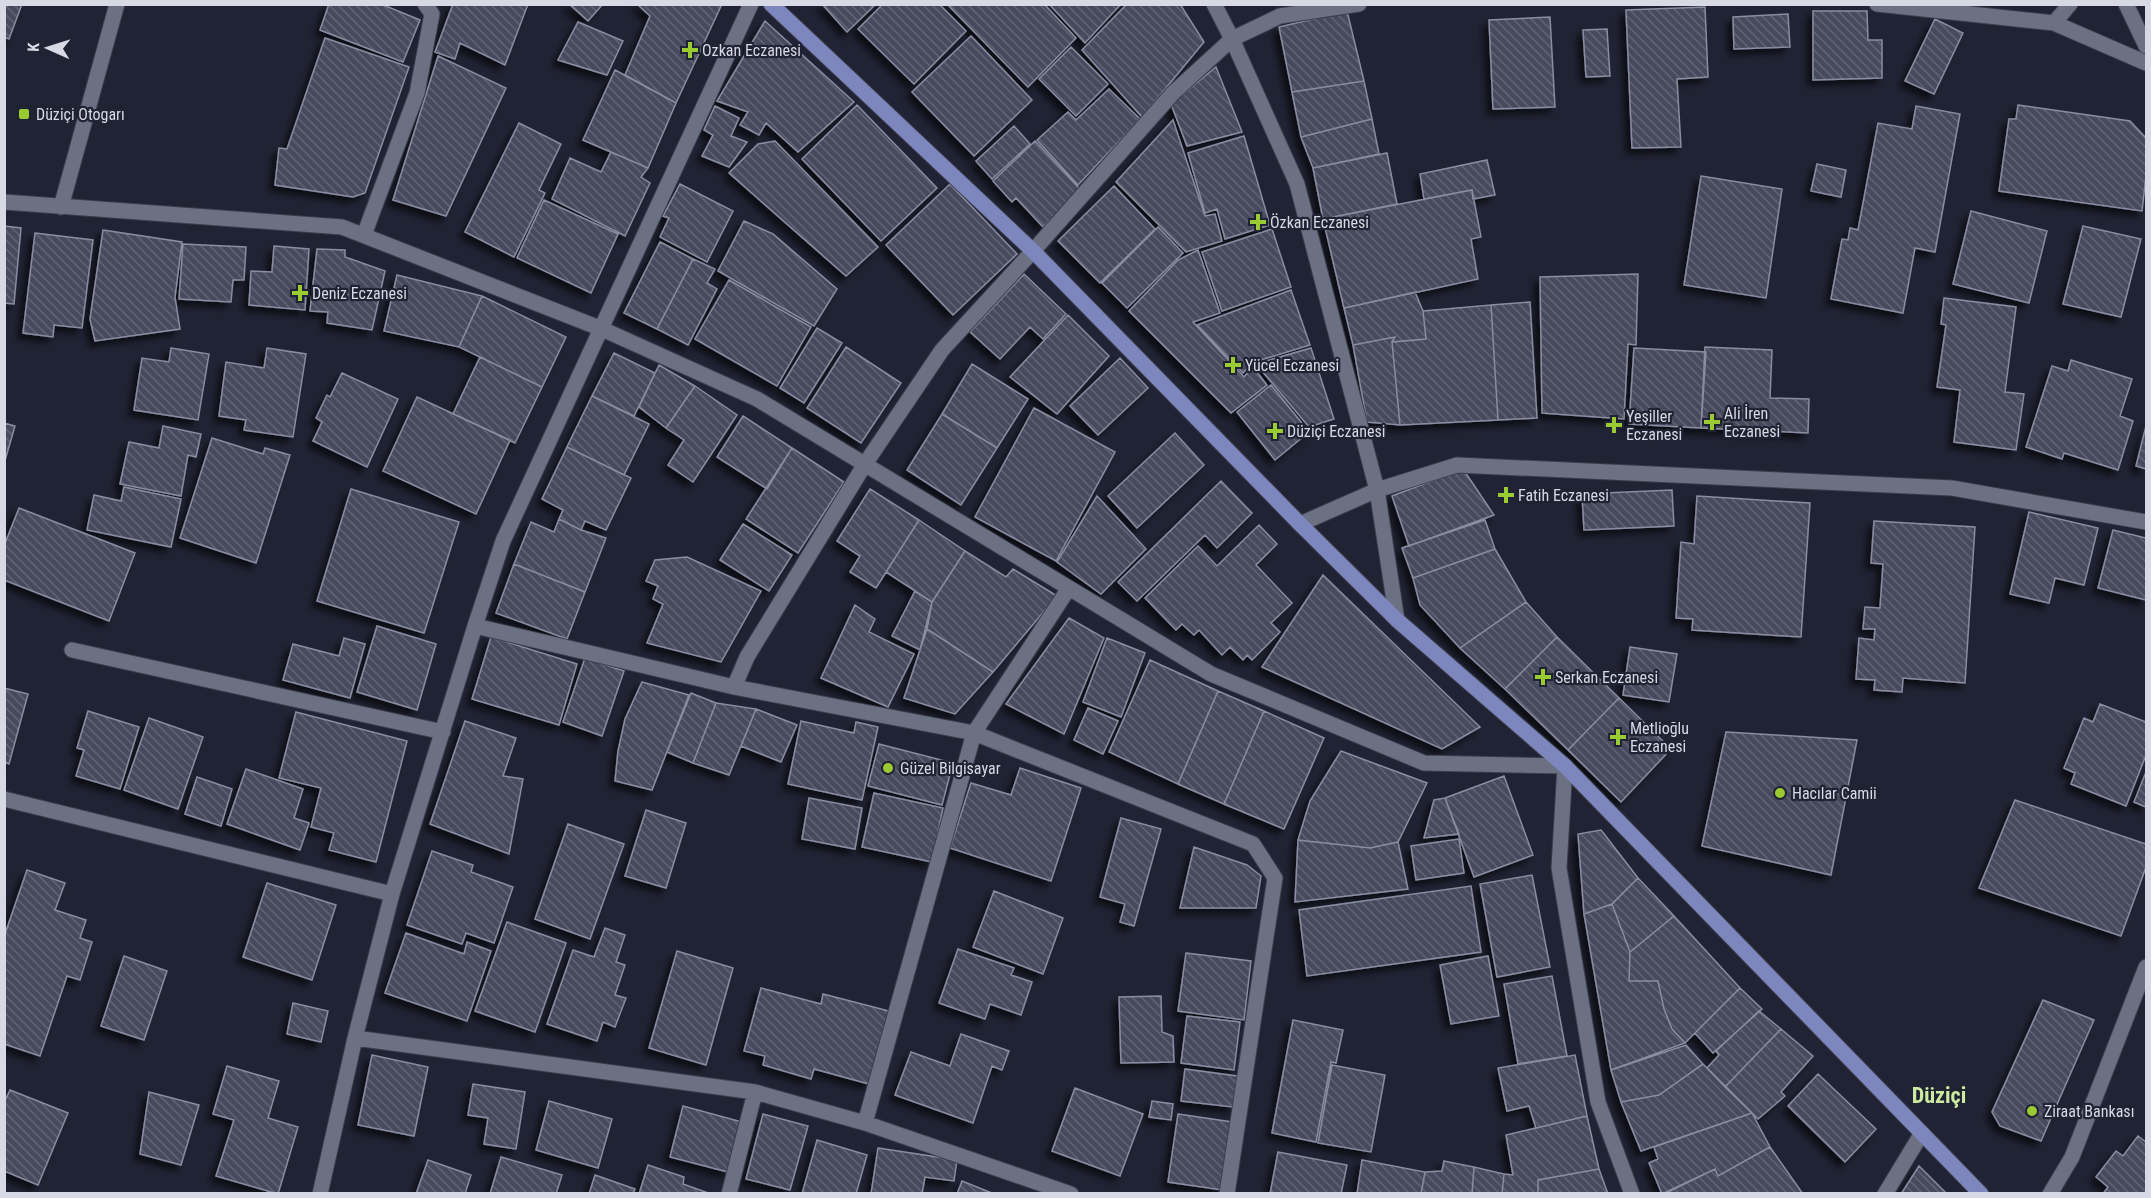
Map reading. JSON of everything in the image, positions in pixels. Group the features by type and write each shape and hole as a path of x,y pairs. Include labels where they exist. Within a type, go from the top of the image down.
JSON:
{"main road":[{"path":"771,4 1033,251 1397,620 1565,766 1981,1194"}],"street":[{"path":"61,207 117,4"},
{"path":"364,235 417,93 432,14 424,4"},
{"path":"320,1194 355,1038 392,894 503,541 751,4"},
{"path":"1214,4 1297,184 1377,490 1397,620"},
{"path":"734,687 747,657 865,464 942,350 1173,93 1232,39 1280,16 1359,4"},
{"path":"1877,4 2054,23 2146,63"},
{"path":"2054,23 2070,4"},
{"path":"2126,4 2146,46"},
{"path":"4,202 342,227 602,329 757,399 1211,674 1424,762 1565,766 1558,868 1598,1102 1632,1194"},
{"path":"1300,524 1377,490 1457,465 1952,488 2146,522"},
{"path":"865,1123 974,734 1069,588"},
{"path":"475,626 734,687 974,734 1253,844 1275,878 1227,1194"},
{"path":"72,650 443,732"},
{"path":"4,799 392,894"},
{"path":"2050,1194 2072,1157 2146,967"},
{"path":"355,1038 755,1092 865,1123 1071,1194"},
{"path":"729,1194 755,1092"},
{"path":"1885,1194 1922,1133"}],"building":[{"path":"4,4 22,4 9,39 4,37"},
{"path":"329,4 381,4 420,20 403,62 320,30"},
{"path":"453,4 528,4 505,65 460,43 455,59 435,52"},
{"path":"569,4 603,4 588,21"},
{"path":"637,4 722,4 676,103 625,75 650,16"},
{"path":"822,4 876,4 847,32"},
{"path":"883,4 939,4 966,31 914,84 858,29"},
{"path":"947,4 1044,4 1076,38 1028,87"},
{"path":"1049,4 1121,4 1085,43"},
{"path":"1127,4 1180,4 1204,42 1142,117 1082,50"},
{"path":"1705,7 1708,77 1677,79 1681,147 1632,148 1626,10"},
{"path":"1347,11 1364,81 1292,92 1279,27"},
{"path":"1813,11 1867,11 1868,40 1882,40 1882,78 1813,80"},
{"path":"1788,14 1790,47 1734,49 1733,17"},
{"path":"1550,17 1555,107 1493,109 1489,20"},
{"path":"1935,19 1963,33 1934,94 1905,81"},
{"path":"765,21 854,102 798,152 766,123 759,135 740,125 748,112 717,101"},
{"path":"578,22 623,41 607,75 558,60"},
{"path":"1607,29 1610,76 1586,77 1583,30"},
{"path":"971,36 1032,100 974,156 912,92"},
{"path":"325,38 409,67 365,193 353,197 275,185 279,148 287,149"},
{"path":"1071,47 1108,84 1076,116 1039,79"},
{"path":"438,56 506,88 446,216 393,200"},
{"path":"1216,67 1242,132 1187,146 1171,104"},
{"path":"615,70 676,103 648,168 583,140"},
{"path":"1364,81 1372,119 1301,137 1292,92"},
{"path":"1109,89 1140,119 1078,185 1037,140 1068,112 1076,120"},
{"path":"857,105 937,188 881,241 802,159"},
{"path":"2018,105 2130,121 2146,138 2146,176 2142,211 1999,191 2009,119 2016,119"},
{"path":"715,106 739,118 731,136 747,142 729,167 702,156 713,135 704,130"},
{"path":"1916,106 1960,114 1935,252 1915,248 1903,313 1831,299 1842,239 1848,240 1850,228 1858,230 1878,123 1912,129"},
{"path":"1372,119 1379,154 1313,168 1301,137"},
{"path":"1173,120 1205,216 1215,214 1222,241 1186,252 1116,182"},
{"path":"519,123 561,144 539,190 545,193 514,257 465,232"},
{"path":"1014,126 1030,144 992,179 976,161"},
{"path":"1244,136 1270,225 1225,239 1217,209 1205,213 1188,153"},
{"path":"775,141 878,247 846,276 729,173 758,144"},
{"path":"1035,141 1081,190 1043,227 1016,198 1012,202 993,181"},
{"path":"611,152 648,168 641,177 650,183 625,236 552,199 570,158 601,172"},
{"path":"1387,153 1397,204 1323,219 1313,168"},
{"path":"1487,160 1495,195 1473,199 1472,190 1424,199 1420,174"},
{"path":"1817,164 1846,170 1841,197 1811,191"},
{"path":"1701,176 1782,189 1766,298 1684,285"},
{"path":"680,184 733,211 707,262 660,237 669,218 663,216"},
{"path":"950,184 1017,254 953,315 886,245"},
{"path":"1114,186 1155,229 1100,283 1058,241"},
{"path":"1472,190 1481,237 1471,239 1478,279 1344,308 1323,219"},
{"path":"544,200 618,234 591,293 517,258"},
{"path":"1971,211 2047,231 2029,303 1953,284"},
{"path":"744,221 773,234 837,289 814,326 718,271"},
{"path":"4,226 21,228 14,304 4,303"},
{"path":"2083,226 2141,239 2121,317 2063,304"},
{"path":"1158,227 1183,253 1127,308 1102,283"},
{"path":"1272,229 1291,287 1222,311 1202,252"},
{"path":"103,230 182,242 175,297 180,329 95,341 90,319"},
{"path":"35,233 93,240 82,328 54,325 53,337 23,333"},
{"path":"660,242 693,259 657,329 624,313"},
{"path":"183,244 246,247 244,280 233,280 231,302 179,299"},
{"path":"274,246 309,249 305,310 249,305 251,271 272,272"},
{"path":"317,249 345,250 345,257 385,271 372,330 327,323 328,312 310,311"},
{"path":"1198,250 1220,313 1193,322 1244,377 1253,367 1267,385 1231,413 1129,311 1178,260"},
{"path":"693,259 715,269 707,283 717,289 688,345 657,329"},
{"path":"1024,274 1066,314 1043,339 1030,327 1000,359 970,332"},
{"path":"1638,274 1636,345 1628,344 1624,419 1542,413 1540,277"},
{"path":"397,275 482,296 459,347 384,331"},
{"path":"729,280 811,327 777,386 695,339"},
{"path":"1291,290 1310,345 1254,362 1243,373 1197,325"},
{"path":"1415,292 1423,311 1426,339 1392,342 1395,337 1353,345 1344,308"},
{"path":"482,296 566,337 542,387 459,347"},
{"path":"1944,298 2016,307 2005,392 2024,394 2016,450 1954,442 1960,390 1937,387 1946,325 1941,324"},
{"path":"1530,302 1537,418 1498,420 1491,305"},
{"path":"1491,305 1498,420 1400,425 1392,342 1426,339 1423,311"},
{"path":"1068,315 1109,356 1057,414 1010,377"},
{"path":"817,328 842,343 804,403 780,388"},
{"path":"1395,337 1392,342 1400,425 1367,422 1353,345"},
{"path":"846,347 901,383 861,443 807,408"},
{"path":"1705,347 1772,350 1770,398 1809,399 1808,433 1701,428"},
{"path":"171,348 209,354 198,420 134,410 142,358 169,362"},
{"path":"267,348 306,354 293,437 244,430 246,420 219,416 226,362 264,368"},
{"path":"1311,348 1334,419 1309,427 1256,364"},
{"path":"1634,348 1706,352 1701,428 1629,424"},
{"path":"614,353 655,373 634,416 592,396"},
{"path":"480,357 542,387 515,443 453,414"},
{"path":"1120,358 1148,388 1098,435 1070,406"},
{"path":"2071,360 2132,379 2120,416 2133,421 2118,470 2064,453 2062,459 2026,447 2052,366 2068,371"},
{"path":"972,364 1028,399 997,448 942,414"},
{"path":"659,365 695,386 666,428 639,407"},
{"path":"342,373 398,399 367,467 313,441 322,422 316,418 327,395 330,397"},
{"path":"1271,385 1309,432 1275,460 1237,412"},
{"path":"695,386 737,415 693,482 668,465 684,440 666,428"},
{"path":"592,396 649,424 624,475 567,447"},
{"path":"417,397 510,440 476,514 383,471"},
{"path":"1034,408 1115,452 1056,561 975,517"},
{"path":"942,414 997,448 961,505 907,470"},
{"path":"743,416 792,448 767,489 717,457"},
{"path":"4,423 15,426 4,464"},
{"path":"163,426 201,434 196,457 188,455 181,496 120,484 129,442 159,448"},
{"path":"2146,426 2146,469 2136,466"},
{"path":"1175,433 1204,465 1137,528 1108,496"},
{"path":"212,438 263,454 265,448 290,455 256,563 180,538"},
{"path":"567,447 631,478 606,530 585,521 581,530 559,519 563,510 542,499"},
{"path":"792,448 844,482 798,553 746,519"},
{"path":"1463,469 1494,515 1409,546 1392,496"},
{"path":"1221,481 1252,513 1217,548 1205,535 1137,601 1118,582"},
{"path":"124,487 181,499 171,547 87,530 94,495 121,501"},
{"path":"351,489 459,522 424,633 317,601"},
{"path":"870,489 919,520 876,588 850,572 860,556 837,541"},
{"path":"1672,490 1674,526 1584,530 1582,494"},
{"path":"1097,496 1146,549 1101,594 1057,562"},
{"path":"1697,496 1810,503 1801,637 1692,630 1693,619 1676,618 1681,542 1694,544"},
{"path":"19,508 135,553 109,621 4,580 4,546"},
{"path":"2029,512 2098,528 2084,585 2055,578 2049,603 2010,594"},
{"path":"559,519 581,530 606,538 585,592 514,564 531,522 554,532"},
{"path":"919,520 965,551 932,602 886,572"},
{"path":"1485,520 1495,549 1413,578 1402,548"},
{"path":"1874,521 1975,527 1965,683 1903,678 1902,692 1874,690 1875,680 1856,679 1859,638 1874,640 1875,629 1863,629 1865,607 1880,608 1883,564 1871,563"},
{"path":"743,524 792,555 769,591 720,560"},
{"path":"1259,525 1277,544 1256,565 1292,603 1271,623 1280,632 1252,660 1247,655 1243,660 1230,647 1222,655 1199,630 1194,635 1182,624 1176,630 1145,598 1198,546 1217,566"},
{"path":"2113,530 2146,538 2146,600 2098,588"},
{"path":"1495,549 1526,602 1460,648 1420,605 1413,578"},
{"path":"965,551 1006,577 1013,569 1057,596 993,672 927,629 932,602"},
{"path":"687,557 761,591 721,662 647,643 663,604 653,599 658,586 646,581 655,560"},
{"path":"514,564 585,592 567,639 496,613"},
{"path":"1323,575 1480,727 1442,749 1262,667"},
{"path":"915,591 932,602 920,650 892,636"},
{"path":"1526,602 1557,637 1505,689 1460,648"},
{"path":"855,605 875,619 869,632 914,654 888,707 821,678"},
{"path":"1069,618 1104,638 1064,734 1006,704"},
{"path":"377,626 436,644 417,710 357,692"},
{"path":"927,629 993,672 955,714 904,698"},
{"path":"491,637 577,664 559,725 472,699"},
{"path":"1557,637 1619,698 1568,750 1505,689"},
{"path":"344,638 365,644 350,698 283,680 293,644 339,656"},
{"path":"1107,638 1145,653 1121,717 1083,702"},
{"path":"1630,647 1677,654 1669,702 1623,695"},
{"path":"585,658 624,671 602,736 563,722"},
{"path":"1150,660 1218,691 1178,784 1109,752"},
{"path":"642,682 689,695 652,790 615,781 618,751 625,719"},
{"path":"4,688 28,694 9,764 4,762"},
{"path":"1218,691 1264,711 1224,804 1178,784"},
{"path":"691,693 716,703 693,763 667,752"},
{"path":"1619,698 1671,749 1621,802 1568,750"},
{"path":"716,703 756,709 729,775 693,763"},
{"path":"2100,704 2146,722 2146,755 2126,806 2071,784 2075,773 2064,768 2084,718 2093,722"},
{"path":"1088,708 1118,721 1103,754 1074,740"},
{"path":"756,709 797,725 781,762 741,746"},
{"path":"88,711 139,727 120,789 76,776 84,750 77,748"},
{"path":"1264,711 1324,738 1284,829 1224,804"},
{"path":"296,712 407,741 376,862 329,850 334,833 311,827 321,788 279,778"},
{"path":"149,718 203,737 178,809 124,790"},
{"path":"465,721 516,738 503,776 523,779 509,854 430,824"},
{"path":"801,721 854,733 856,722 878,727 862,800 788,784"},
{"name":"Hacılar Camii","path":"1726,732 1857,740 1831,875 1702,846"},
{"path":"879,744 953,763 942,805 868,786"},
{"path":"1341,751 1427,783 1398,842 1370,848 1298,840 1310,801"},
{"path":"1020,768 1081,788 1051,881 950,848 971,783 1011,795"},
{"path":"246,769 303,789 294,818 309,823 300,850 227,824"},
{"path":"2146,772 2146,807 2134,802"},
{"path":"1504,776 1533,855 1474,877 1445,798"},
{"path":"197,777 232,789 221,826 185,814"},
{"path":"874,793 943,808 932,862 862,847"},
{"path":"809,798 862,808 855,849 802,839"},
{"path":"1445,798 1459,834 1424,838 1434,800"},
{"path":"2015,800 2146,844 2146,867 2121,936 1979,888"},
{"path":"646,810 686,823 666,888 625,876"},
{"path":"1121,818 1161,829 1134,926 1120,922 1125,904 1100,897"},
{"path":"568,824 624,844 590,939 535,919"},
{"path":"1601,830 1638,878 1612,904 1584,914 1578,834"},
{"path":"1459,839 1464,873 1416,880 1411,846"},
{"path":"1298,840 1370,848 1398,842 1408,889 1295,902"},
{"path":"1194,847 1247,865 1261,876 1256,908 1180,908"},
{"path":"432,851 473,865 471,872 513,887 494,943 466,933 462,944 407,925"},
{"path":"27,870 65,883 55,910 86,920 80,938 92,942 80,980 67,976 40,1056 4,1044 4,937"},
{"path":"1532,875 1550,967 1497,977 1480,884"},
{"path":"1638,878 1674,916 1630,952 1612,904"},
{"path":"267,883 336,905 312,980 243,957"},
{"path":"1471,886 1481,952 1307,976 1299,910"},
{"path":"994,891 1063,918 1043,974 973,947"},
{"path":"1612,904 1630,952 1629,981 1658,981 1664,1009 1672,1029 1685,1043 1611,1070 1584,914"},
{"path":"1674,916 1740,988 1685,1043 1672,1029 1664,1009 1658,981 1629,981 1630,952"},
{"path":"507,922 566,943 535,1032 475,1011"},
{"path":"605,928 625,935 616,962 625,965 615,995 626,998 615,1027 603,1022 597,1041 547,1024 573,950 594,957"},
{"path":"406,933 464,954 467,942 491,951 467,1021 385,993"},
{"path":"958,949 1014,968 1011,975 1032,982 1021,1015 990,1004 985,1019 939,1003"},
{"path":"677,951 733,968 706,1065 649,1048"},
{"path":"1186,953 1251,961 1244,1020 1178,1011"},
{"path":"124,956 167,971 144,1040 101,1026"},
{"path":"1488,956 1499,1016 1451,1024 1440,965"},
{"path":"1552,976 1567,1056 1518,1064 1504,984"},
{"path":"761,988 821,1004 823,994 889,1011 869,1084 814,1069 811,1079 763,1065 765,1056 744,1051"},
{"path":"1740,988 1762,1009 1713,1053 1695,1033"},
{"path":"1161,996 1162,1032 1173,1036 1174,1062 1121,1063 1119,997"},
{"path":"2043,1000 2094,1020 2041,1141 2000,1126 1992,1112"},
{"path":"293,1003 328,1011 321,1042 287,1034"},
{"path":"1759,1011 1781,1029 1725,1087 1707,1068 1719,1055 1716,1051"},
{"path":"1187,1016 1240,1022 1234,1070 1181,1063"},
{"path":"1293,1020 1343,1030 1336,1063 1331,1062 1316,1142 1272,1133"},
{"path":"1781,1029 1813,1056 1781,1092 1785,1096 1758,1119 1725,1087"},
{"path":"961,1034 1009,1051 1002,1070 992,1066 973,1123 895,1095 911,1052 950,1066"},
{"path":"1686,1045 1703,1064 1659,1095 1621,1102 1611,1070"},
{"path":"372,1055 428,1067 414,1136 358,1125"},
{"path":"1575,1055 1587,1116 1536,1128 1529,1106 1507,1111 1498,1068"},
{"path":"1703,1064 1752,1113 1641,1151 1621,1102 1659,1095"},
{"path":"1332,1065 1385,1075 1371,1152 1318,1143"},
{"path":"227,1066 279,1081 268,1118 298,1127 278,1194 216,1176 234,1120 213,1114"},
{"path":"1185,1069 1237,1076 1233,1107 1181,1101"},
{"path":"1818,1074 1876,1129 1845,1162 1788,1106"},
{"path":"473,1084 525,1092 516,1149 484,1144 488,1118 468,1115"},
{"path":"1075,1088 1143,1114 1120,1176 1052,1151"},
{"path":"10,1090 68,1113 38,1185 4,1171 4,1103"},
{"path":"149,1092 199,1105 181,1165 140,1154"},
{"path":"549,1101 612,1119 598,1168 536,1150"},
{"path":"1152,1101 1173,1104 1171,1120 1149,1117"},
{"path":"683,1106 742,1122 728,1172 670,1157"},
{"path":"1752,1113 1770,1147 1718,1176 1715,1169 1662,1194 1649,1163 1658,1159 1654,1147"},
{"path":"763,1114 808,1126 790,1190 746,1179"},
{"path":"1178,1114 1232,1122 1222,1190 1168,1182"},
{"path":"1587,1116 1599,1169 1538,1180 1538,1194 1502,1194 1504,1174 1513,1175 1506,1135"},
{"path":"2138,1136 2146,1142 2146,1194 2103,1194 2108,1187 2096,1177 2116,1151 2123,1156"},
{"path":"817,1140 867,1155 856,1194 802,1194"},
{"path":"1770,1147 1803,1194 1664,1194 1715,1169 1718,1176"},
{"path":"878,1148 957,1160 954,1181 925,1177 922,1194 871,1194"},
{"path":"1278,1152 1347,1165 1341,1194 1270,1194"},
{"path":"501,1157 562,1175 556,1194 490,1194"},
{"path":"428,1160 471,1175 465,1194 416,1194"},
{"path":"1362,1160 1425,1172 1421,1194 1357,1194"},
{"path":"1444,1161 1474,1167 1472,1194 1421,1194 1425,1172 1442,1171"},
{"path":"648,1165 684,1177 683,1184 711,1194 639,1194"},
{"path":"1919,1166 1947,1194 1901,1194"},
{"path":"1474,1167 1504,1174 1502,1194 1472,1194"},
{"path":"1599,1169 1608,1194 1538,1194 1538,1180"},
{"path":"595,1175 635,1189 633,1194 589,1194"},
{"path":"962,1181 992,1193 957,1194"}],"place":[{"name":"Ozkan Eczanesi","path":"690,50"},
{"name":"Düziçi Otogarı","path":"24,114"},
{"name":"Özkan Eczanesi","path":"1258,222"},
{"name":"Deniz Eczanesi","path":"300,293"},
{"name":"Yücel Eczanesi","path":"1233,365"},
{"name":"Ali İren Eczanesi","path":"1712,422"},
{"name":"Yeşiller Eczanesi","path":"1614,425"},
{"name":"Düziçi Eczanesi","path":"1275,431"},
{"name":"Fatih Eczanesi","path":"1506,495"},
{"name":"Serkan Eczanesi","path":"1543,677"},
{"name":"Metlioğlu Eczanesi","path":"1618,737"},
{"name":"Güzel Bilgisayar","path":"888,768"},
{"name":"Hacılar Camii","path":"1780,793"},
{"name":"Ziraat Bankası","path":"2032,1111"}],"district":[{"name":"Düziçi","path":"1939,1095"}]}
